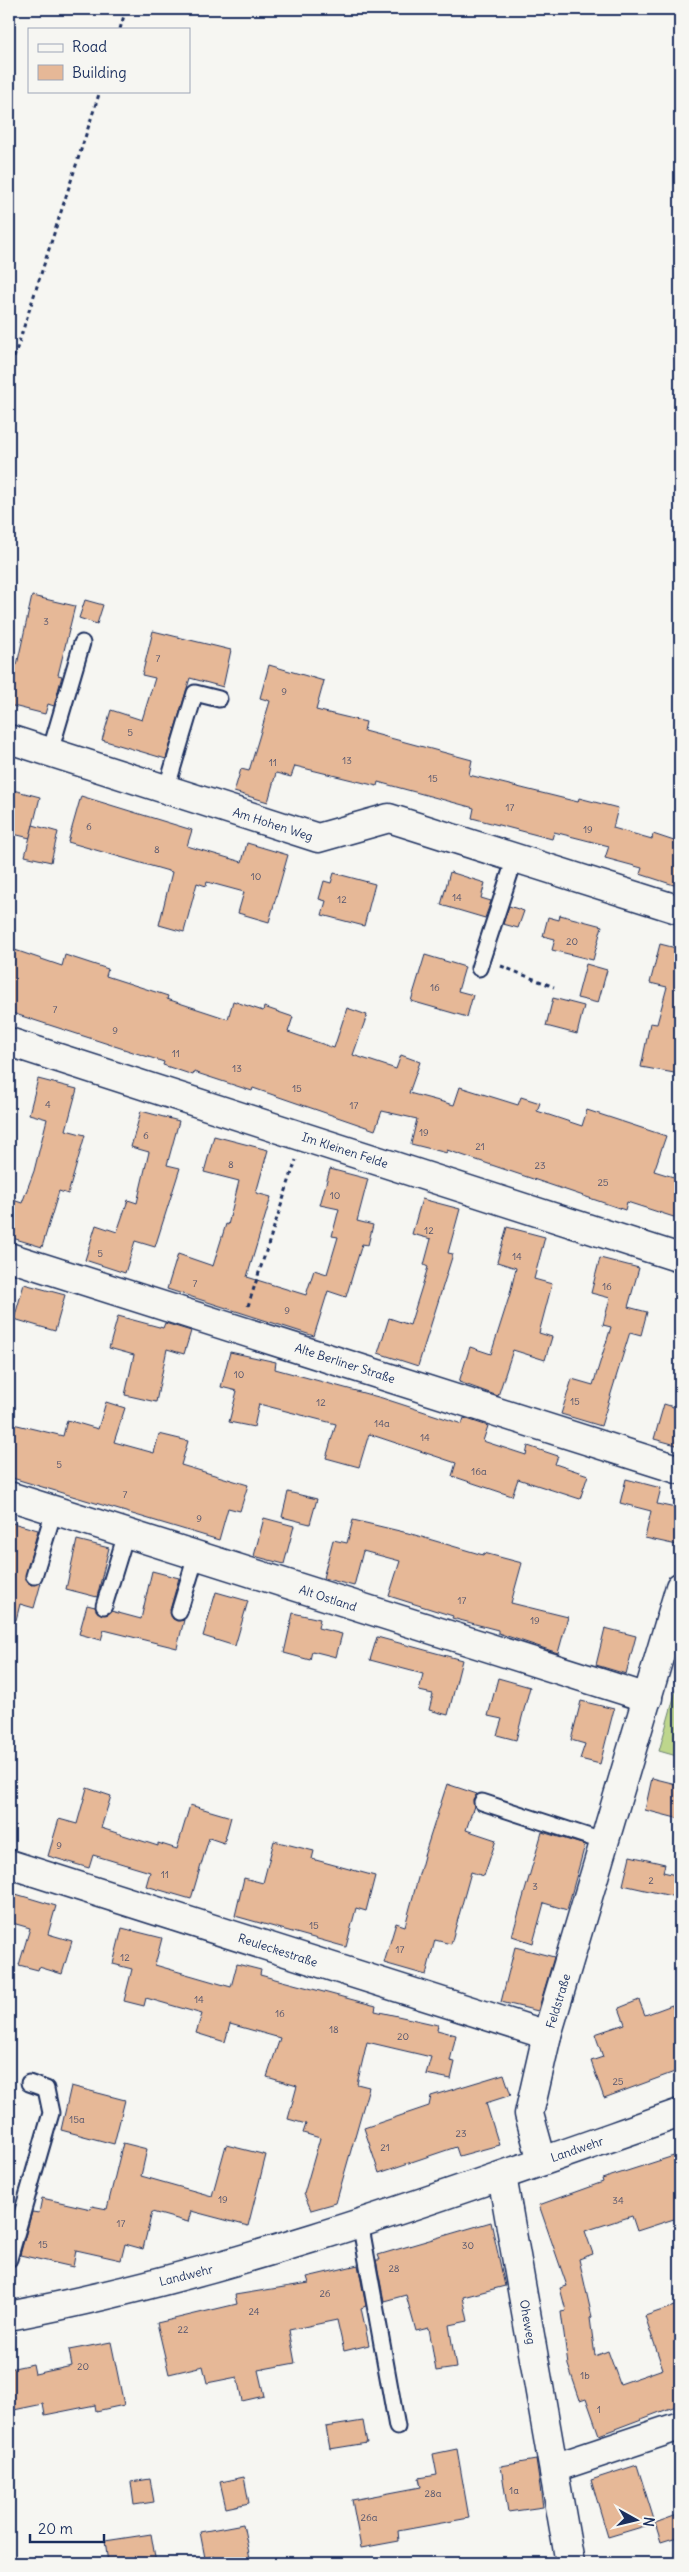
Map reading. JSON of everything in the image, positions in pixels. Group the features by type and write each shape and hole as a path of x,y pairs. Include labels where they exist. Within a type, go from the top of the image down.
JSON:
{"street":[{"name":"Am Hohen Weg","path":"9,739 318,838 389,818 680,910"},
{"name":"Im Kleinen Felde","path":"9,1042 680,1258"},
{"name":"Alte Berliner Straße","path":"9,1257 680,1470"},
{"name":"Alt Ostland","path":"9,1496 648,1698"},
{"name":"Feldstraße","path":"542,2161 529,2114 548,2035 680,1587"},
{"name":"Reuleckestraße","path":"9,1864 548,2035"},
{"name":"Landwehr","path":"9,2316 52,2308 248,2259 502,2176 680,2113"},
{"name":"Oheweg","path":"502,2176 570,2563"},
{"path":"554,2468 680,2426"}],"lane":[{"path":"50,752 82,643"},
{"path":"166,790 195,693 219,699"},
{"path":"480,964 515,858"},
{"path":"34,1576 54,1511"},
{"path":"104,1606 126,1534"},
{"path":"179,1612 196,1556"},
{"path":"482,1802 605,1842"},
{"path":"9,2259 51,2113 46,2089 29,2083"},
{"path":"360,2222 397,2427"}],"path":[{"path":"120,28 126,9"},
{"path":"9,373 100,92"},
{"path":"480,964 554,987"},
{"path":"239,1330 304,1137"}],"green space":[{"path":"680,1676 680,1757 659,1751"}],"building":[{"path":"32,596 75,606 58,675 62,676 54,706 48,704 45,714 9,705 9,674 12,663 17,665"},
{"path":"85,600 103,605 97,624 79,618"},
{"path":"153,631 231,650 223,687 190,678 166,759 102,740 111,710 142,720 155,678 142,675"},
{"path":"269,665 324,681 316,710 366,722 364,731 472,760 469,775 578,802 579,798 618,808 613,828 652,839 653,834 680,843 680,887 640,874 642,868 605,858 609,846 554,832 552,839 472,818 474,808 378,782 377,786 295,766 291,777 276,773 268,802 234,792 241,769 249,771 270,701 260,698"},
{"path":"9,789 40,797 30,838 9,833"},
{"path":"81,796 192,830 187,846 242,862 247,843 288,855 269,922 238,913 244,892 207,882 206,886 197,883 184,932 159,925 172,872 68,842"},
{"path":"33,825 58,832 51,862 25,856"},
{"path":"450,872 485,883 481,898 491,901 485,918 441,905"},
{"path":"334,873 375,884 364,926 322,915 326,901 319,899 324,881 331,883"},
{"path":"509,906 524,911 518,928 503,924"},
{"path":"560,915 602,926 593,960 552,950 555,939 543,936 548,917 559,920"},
{"path":"660,944 680,949 680,1074 641,1067 650,1023 657,1024 667,987 650,983"},
{"path":"9,948 62,966 65,955 108,969 106,976 168,996 167,999 228,1019 233,1001 263,1011 264,1007 293,1017 288,1032 334,1048 347,1008 367,1015 353,1055 396,1069 401,1055 420,1062 409,1093 454,1105 460,1087 518,1105 521,1097 540,1103 537,1111 582,1126 587,1110 666,1136 654,1171 680,1179 680,1219 627,1202 625,1210 447,1150 447,1153 411,1144 417,1119 382,1111 375,1130 253,1088 252,1091 194,1072 193,1075 163,1065 164,1062 9,1012"},
{"path":"425,955 465,967 458,991 473,995 467,1017 411,1001"},
{"path":"586,964 607,970 598,1003 577,998"},
{"path":"553,998 584,1006 577,1034 546,1026"},
{"path":"38,1079 77,1089 66,1130 85,1135 68,1194 59,1191 42,1247 9,1237 9,1212 13,1200 22,1203 34,1171 47,1119 29,1114"},
{"path":"141,1111 179,1121 167,1165 180,1168 155,1247 135,1241 125,1273 85,1260 96,1225 117,1232 128,1200 137,1203 149,1152 131,1147"},
{"path":"214,1136 268,1150 256,1193 271,1197 247,1277 306,1295 314,1270 327,1274 338,1237 332,1236 339,1209 320,1205 330,1169 368,1179 357,1221 373,1225 368,1245 362,1244 346,1297 328,1291 314,1336 167,1289 178,1254 213,1266 226,1224 228,1225 239,1181 204,1172"},
{"path":"422,1199 460,1209 448,1253 453,1254 418,1366 378,1353 389,1318 410,1325 428,1267 424,1265 431,1239 412,1234"},
{"path":"507,1227 545,1237 534,1279 552,1284 539,1333 552,1337 545,1360 513,1350 498,1396 459,1382 470,1347 491,1354 510,1294 516,1268 497,1262"},
{"path":"600,1258 639,1268 628,1307 647,1312 641,1335 630,1332 601,1426 561,1414 572,1379 593,1385 611,1327 603,1325 610,1298 591,1293"},
{"path":"24,1284 65,1295 55,1331 14,1319"},
{"path":"118,1316 163,1328 165,1323 191,1331 184,1354 167,1349 156,1402 125,1395 134,1355 109,1348"},
{"path":"230,1352 276,1362 275,1369 382,1398 462,1424 464,1418 488,1426 483,1441 526,1455 528,1446 558,1456 555,1464 588,1475 580,1499 518,1479 512,1496 452,1476 456,1463 369,1434 359,1467 326,1458 336,1424 259,1404 254,1427 229,1422 237,1391 221,1387"},
{"path":"106,1402 125,1408 114,1442 154,1453 159,1434 188,1441 181,1465 248,1485 240,1511 228,1508 219,1540 9,1477 9,1423 63,1436 67,1420 98,1429"},
{"path":"664,1404 680,1409 680,1446 654,1439"},
{"path":"626,1479 661,1488 657,1504 680,1509 680,1532 677,1545 645,1538 651,1511 620,1503"},
{"path":"288,1492 317,1499 310,1524 282,1517"},
{"path":"264,1518 294,1526 284,1564 254,1556"},
{"path":"353,1520 408,1533 483,1555 484,1553 522,1563 511,1603 568,1617 558,1653 498,1633 498,1630 452,1618 453,1616 389,1596 400,1561 363,1551 354,1586 323,1578 333,1540 347,1543"},
{"path":"9,1522 38,1530 25,1578 31,1585 41,1583 34,1608 20,1604 16,1620 9,1619"},
{"path":"77,1540 109,1548 97,1597 66,1589"},
{"path":"152,1571 179,1578 170,1610 173,1619 177,1621 184,1620 177,1648 104,1630 101,1640 79,1634 87,1605 95,1607 102,1615 111,1611 141,1619"},
{"path":"216,1592 248,1601 235,1646 203,1636"},
{"path":"293,1613 320,1619 318,1628 342,1634 336,1657 312,1651 310,1660 284,1653"},
{"path":"605,1628 636,1636 626,1674 596,1665"},
{"path":"377,1637 462,1660 448,1715 429,1710 433,1694 419,1691 423,1674 370,1660"},
{"path":"498,1678 530,1687 516,1740 497,1735 502,1719 488,1716"},
{"path":"581,1701 614,1709 600,1764 580,1759 585,1744 571,1740"},
{"path":"652,1778 680,1785 680,1819 645,1810"},
{"path":"447,1784 477,1794 473,1799 474,1806 466,1830 496,1840 484,1876 471,1872 451,1944 435,1940 426,1975 384,1963 396,1923 405,1926 424,1856"},
{"path":"87,1788 111,1796 101,1828 158,1846 158,1843 177,1849 190,1805 231,1817 224,1843 209,1838 191,1899 146,1886 150,1872 93,1855 89,1868 48,1856 59,1819 77,1824"},
{"path":"542,1832 585,1845 567,1910 544,1903 533,1943 512,1936"},
{"path":"274,1841 314,1851 312,1859 375,1876 366,1911 356,1908 346,1947 235,1916 244,1878 263,1883"},
{"path":"630,1856 665,1864 663,1872 680,1876 680,1898 623,1885"},
{"path":"9,1892 56,1906 48,1934 72,1941 62,1974 39,1967 38,1970 19,1965 30,1928 9,1922"},
{"path":"122,1928 162,1938 155,1965 231,1987 237,1964 261,1970 260,1975 376,2006 375,2011 438,2025 437,2030 456,2035 450,2061 455,2062 451,2079 426,2074 431,2057 367,2042 357,2084 369,2087 336,2203 311,2210 304,2194 320,2138 303,2133 306,2124 288,2119 297,2086 267,2077 280,2038 230,2024 225,2042 196,2033 202,2014 146,1998 144,2006 124,2001 132,1969 113,1964"},
{"path":"515,1947 554,1957 538,2011 501,2002"},
{"path":"639,2000 645,2015 672,2005 680,2029 680,2070 604,2098 591,2061 603,2057 595,2034 625,2024 619,2008"},
{"path":"504,2074 511,2095 486,2103 499,2145 459,2156 456,2147 379,2173 364,2128 429,2106 431,2096"},
{"path":"71,2086 125,2100 114,2144 61,2130"},
{"path":"123,2143 147,2149 141,2176 212,2196 226,2145 266,2155 248,2226 191,2211 188,2222 152,2212 143,2249 125,2244 121,2260 76,2250 73,2267 20,2255 32,2212 39,2213 42,2198 91,2209 92,2206 107,2209"},
{"path":"680,2154 680,2217 637,2231 632,2216 585,2231 593,2254 579,2259 592,2317 590,2318 595,2356 608,2351 620,2384 663,2369 645,2316 680,2304 680,2409 677,2410 676,2406 599,2435 586,2398 580,2400 568,2365 561,2312 566,2311 560,2288 567,2286 539,2205 603,2182 602,2179"},
{"path":"491,2222 505,2286 463,2297 468,2321 449,2325 456,2368 436,2371 429,2328 416,2331 406,2295 384,2301 376,2260 380,2260 378,2255"},
{"path":"358,2265 366,2306 361,2308 369,2345 344,2351 337,2320 289,2330 295,2363 258,2370 264,2396 242,2401 237,2377 207,2383 203,2366 169,2374 157,2323 237,2304 235,2295 309,2283 307,2277"},
{"path":"111,2342 124,2405 96,2411 95,2405 45,2415 43,2404 9,2411 9,2369 33,2364 35,2374 72,2366 69,2350"},
{"path":"363,2421 367,2443 330,2449 326,2427"},
{"path":"457,2449 469,2518 398,2531 399,2541 361,2548 352,2500 421,2487 419,2478 437,2475 433,2454"},
{"path":"536,2460 543,2507 508,2512 501,2466"},
{"path":"637,2465 655,2523 608,2537 591,2480"},
{"path":"244,2477 249,2503 226,2508 220,2482"},
{"path":"150,2479 154,2502 134,2505 131,2482"},
{"path":"680,2514 680,2536 661,2542 655,2523"},
{"path":"243,2524 251,2563 215,2563 214,2556 205,2558 200,2532"},
{"path":"151,2534 156,2563 108,2563 105,2541"}]}
